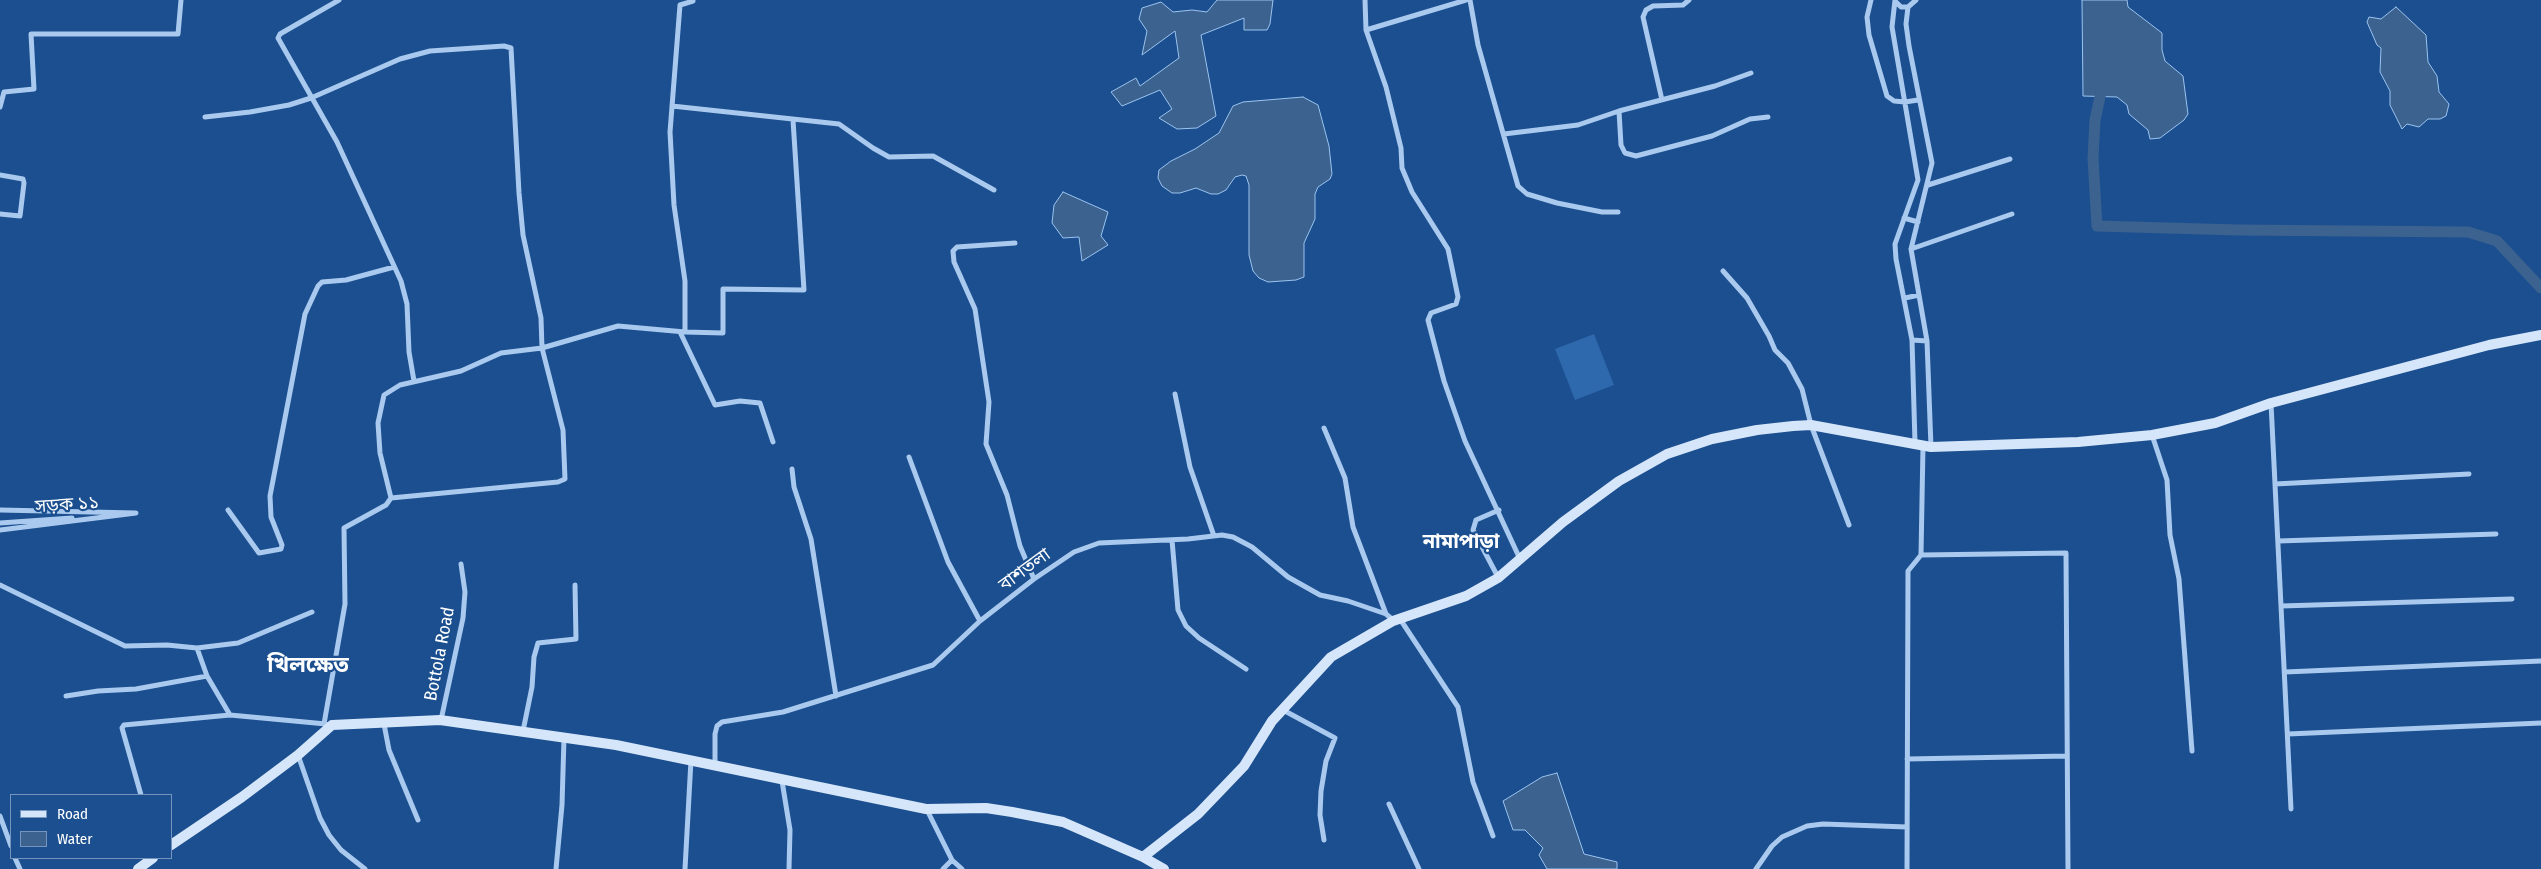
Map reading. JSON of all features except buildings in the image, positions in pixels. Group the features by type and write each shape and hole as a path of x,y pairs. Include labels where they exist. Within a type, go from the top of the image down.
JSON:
{"street":[{"path":"0,108 4,92 34,90 30,34 178,34 181,0"},
{"path":"339,0 280,34 278,38 337,142 401,281 407,304 409,352 414,381"},
{"path":"1365,0 1366,30 1386,88 1401,148 1402,168 1412,192 1448,249 1458,297 1456,304 1431,313 1428,320 1444,381 1465,441 1499,510 1520,559"},
{"path":"1366,30 1466,0"},
{"path":"1470,0 1478,45 1518,186 1527,194 1557,203 1602,212 1618,212"},
{"path":"1662,100 1644,17 1646,10 1653,6 1683,5 1689,0"},
{"path":"1871,0 1867,17 1869,35 1887,96 1894,101 1918,100"},
{"path":"1895,1 1901,7 1908,7 1916,0"},
{"path":"693,1 680,5 670,132 674,205 685,281 683,332 716,406 740,401 760,403 773,442"},
{"path":"1895,1 1892,27 1918,180 1895,244 1899,277 1905,298 1912,340 1923,445"},
{"path":"1907,869 1908,571 1920,555 1927,341 1911,249 1932,163 1928,133 1918,100 1906,24 1908,7"},
{"path":"205,117 250,112 311,98 400,59 430,51 504,46 511,48 519,193 524,235 540,318 542,348 563,430 565,479 558,482 390,498"},
{"path":"1504,134 1541,127 1578,124 1619,111 1715,86 1751,73"},
{"path":"672,106 839,124 872,148 889,157 933,156 994,190"},
{"path":"1619,111 1621,145 1625,153 1636,156 1712,136 1750,118 1768,116"},
{"path":"172,844 298,755 328,724 345,604 344,528 386,505 390,498 380,453 378,423 384,395 392,388 414,381 461,371 501,353 542,348 618,326 683,332 724,332 723,289 804,290 793,120"},
{"path":"1928,184 2010,159"},
{"path":"0,175 23,179 24,182 20,216 0,214"},
{"path":"1911,249 2012,214"},
{"path":"1904,218 1918,222"},
{"path":"1015,243 957,247 953,251 954,262 976,309 989,402 986,444 1007,495 1020,546 1034,579"},
{"path":"228,510 259,553 281,549 282,545 271,517 270,496 305,314 318,286 322,282 346,280 394,267"},
{"path":"1723,271 1747,298 1775,350 1788,363 1802,389 1811,425 1849,525"},
{"path":"1905,298 1919,295"},
{"path":"1143,857 1198,814 1244,766 1272,721 1331,657 1393,618 1466,596 1498,578 1563,522 1619,481 1667,454 1712,439 1757,430 1811,425 1923,445 2078,442 2152,435 2215,423 2272,403 2489,345 2541,335"},
{"path":"1912,340 1927,341"},
{"path":"1175,394 1190,467 1214,536"},
{"path":"2272,403 2292,809"},
{"path":"1324,428 1345,478 1354,527 1393,618 1458,707 1473,782 1493,836"},
{"path":"2152,435 2167,480 2170,535 2178,579 2192,751"},
{"path":"908,457 948,562 980,621"},
{"path":"792,469 794,487 811,539 836,696"},
{"path":"2275,484 2469,474"},
{"path":"0,510 136,513"},
{"path":"1498,578 1473,530 1476,520 1499,510"},
{"path":"0,530 136,513"},
{"name":"সড়ক ১১","path":"0,523 136,513"},
{"path":"2278,541 2496,534"},
{"name":"বাশতলা","path":"716,764 714,734 717,726 722,722 783,712 933,665 980,621 1034,579 1074,552 1099,543 1214,536 1232,537 1252,547 1288,577 1320,595 1348,601 1393,618"},
{"path":"1172,540 1178,610 1186,626 1198,638 1246,669"},
{"path":"1920,555 2066,553 2068,869"},
{"name":"Bottola Road","path":"440,720 463,618 465,592 461,564"},
{"path":"522,732 538,642 576,640 575,585"},
{"path":"0,586 125,646 167,645 197,648 238,643 312,612"},
{"path":"2282,606 2512,599"},
{"path":"197,648 207,676 230,715"},
{"path":"2285,672 2541,661"},
{"path":"66,696 98,691 136,689 207,676"},
{"path":"1282,710 1334,738 1326,761 1321,791 1320,815 1324,840"},
{"path":"141,794 122,726 230,715 328,724 384,724 440,720 691,759 782,781 926,809 986,808 1063,822 1143,857 1164,869"},
{"path":"2288,734 2541,723"},
{"path":"384,724 389,750 418,820"},
{"path":"556,869 562,805 564,738"},
{"path":"298,755 320,818 329,835 341,850 365,869"},
{"path":"1907,759 2067,756"},
{"path":"685,869 691,759"},
{"path":"782,781 790,830 789,869"},
{"path":"1389,804 1419,869"},
{"path":"926,809 952,860 962,869"},
{"path":"0,816 10,843"},
{"path":"1756,869 1772,846 1782,838 1808,826 1823,824 1907,827"},
{"path":"943,869 952,860"}],"shaded area":[{"path":"1594,334 1614,385 1575,400 1555,349"}],"water":[{"path":"1217,0 1273,0 1270,24 1267,30 1244,30 1244,18 1201,35 1216,116 1197,128 1177,129 1159,118 1172,109 1160,90 1122,106 1111,92 1136,78 1140,86 1179,58 1175,31 1142,55 1147,31 1139,19 1142,8 1161,2 1173,12 1192,10 1207,12"},
{"path":"2082,0 2127,0 2128,7 2162,33 2162,50 2165,61 2183,76 2188,114 2184,120 2160,138 2150,139 2148,130 2129,114 2127,105 2117,97 2083,96"},
{"path":"2396,7 2426,35 2428,62 2437,76 2439,92 2449,104 2446,116 2440,119 2428,119 2419,127 2407,124 2402,129 2390,105 2390,91 2380,72 2381,48 2377,45 2367,22 2369,17 2381,19"},
{"path":"1303,97 1318,105 1329,146 1332,174 1330,179 1318,187 1315,194 1315,219 1304,243 1304,277 1296,280 1268,282 1259,278 1253,271 1249,255 1249,185 1246,176 1235,177 1226,190 1218,194 1211,194 1196,188 1180,193 1172,193 1162,186 1158,178 1159,170 1219,133 1233,106 1243,102"},
{"path":"1063,192 1108,212 1101,236 1108,245 1082,261 1079,237 1063,238 1052,223 1054,205"},
{"path":"1557,773 1584,854 1617,862 1617,869 1547,869 1539,855 1543,848 1525,830 1513,830 1503,801 1542,777"}],"waterway":[{"path":"2103,83 2095,120 2093,158 2097,226 2238,230 2468,232 2497,241 2541,288"}],"district":[{"name":"নামাপাড়া","path":"1461,542"},
{"name":"খিলক্ষেত","path":"308,666"}]}
